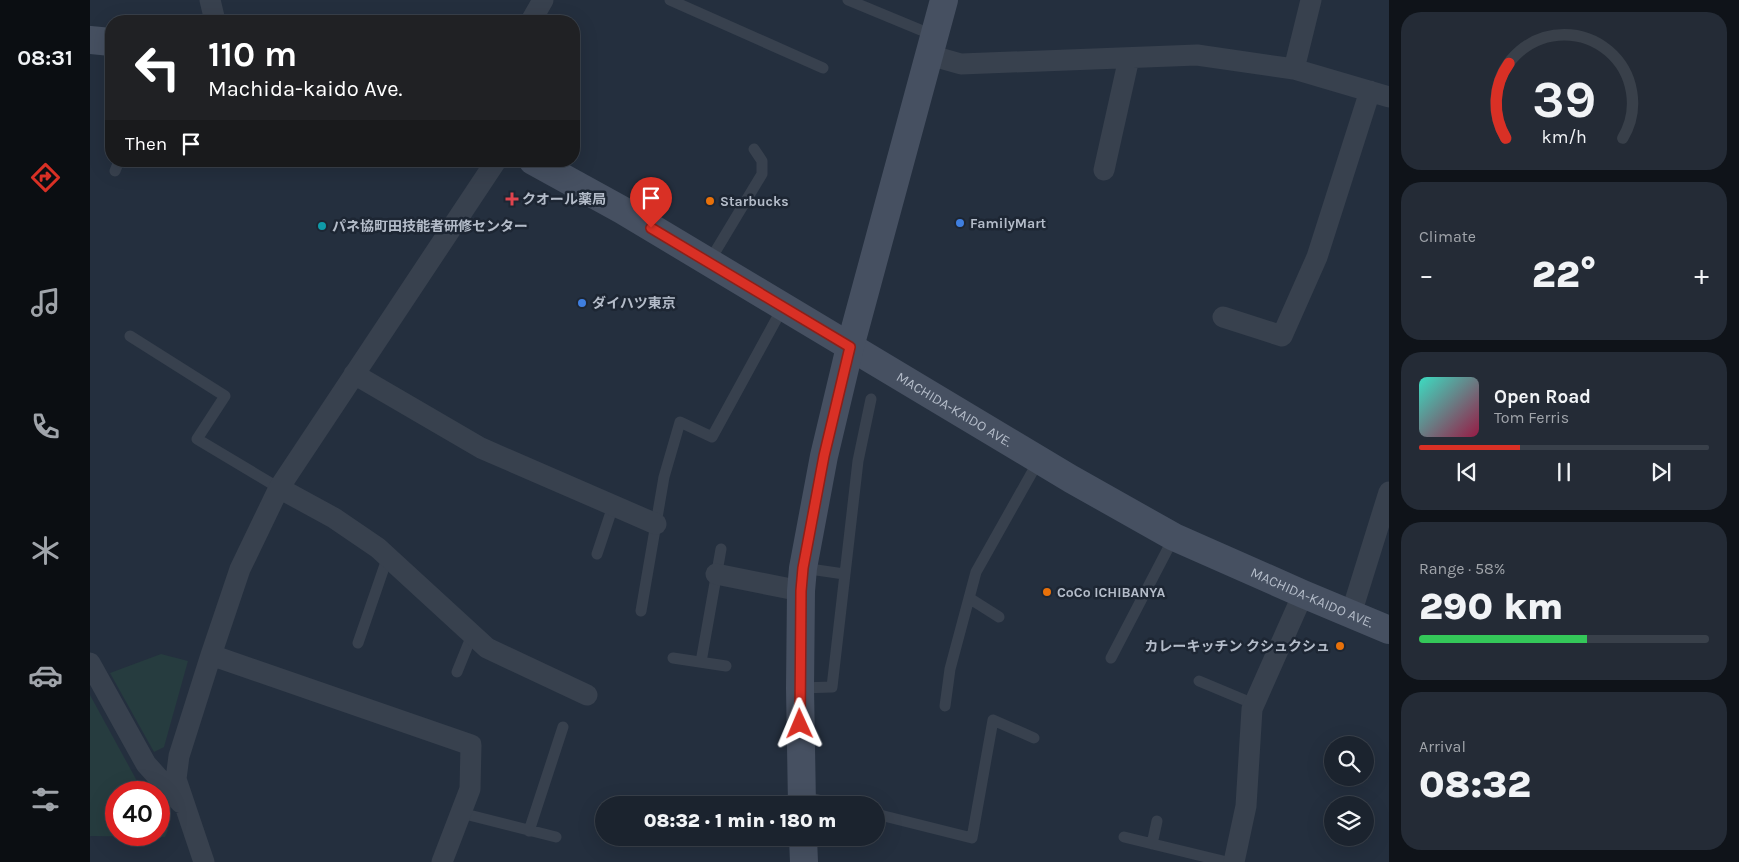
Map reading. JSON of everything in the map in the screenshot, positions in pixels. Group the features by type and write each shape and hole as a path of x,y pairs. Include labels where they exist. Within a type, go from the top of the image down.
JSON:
{"main road":[{"path":"802,796 800,688 802,580 824,456 850,347 944,0"},
{"path":"90,40 105,41"},
{"name":"MACHIDA-KAIDO AVE.","path":"544,167 622,210 1039,460 1174,536 1389,630"},
{"path":"803,846 804,862"}],"street":[{"path":"210,0 214,15"},
{"path":"535,15 544,0"},
{"path":"1294,69 1311,0"},
{"path":"932,45 961,64 1197,55 1294,69 1379,94 1317,257 1282,336 1223,317"},
{"path":"1104,170 1129,58"},
{"path":"204,862 176,780 179,756 210,655 240,569 279,488 492,167"},
{"path":"354,374 481,448 656,524"},
{"path":"279,488 334,518 378,548 487,648 588,694"},
{"path":"1351,614 1389,492"},
{"path":"716,574 802,580"},
{"path":"1234,862 1246,806 1252,709 1303,594"},
{"path":"210,655 471,745 470,788 442,862"},
{"path":"90,663 146,764 186,809"}],"lane":[{"path":"670,0 824,68"},
{"path":"848,0 932,45"},
{"path":"709,262 762,174 762,162 754,149"},
{"path":"641,610 664,477 680,422 712,437 783,307"},
{"path":"130,336 225,396 197,439 279,488"},
{"path":"800,688 832,688 858,461 871,400"},
{"path":"945,706 950,669 976,572 1039,460"},
{"path":"597,554 613,506"},
{"path":"1111,658 1174,536"},
{"path":"701,662 720,548"},
{"path":"358,644 388,556"},
{"path":"802,580 844,574"},
{"path":"969,598 999,616"},
{"path":"458,672 472,635"},
{"path":"673,658 726,666"},
{"path":"1199,681 1254,704"},
{"path":"885,816 972,838 993,720 1034,738"},
{"path":"529,831 563,727"},
{"path":"461,814 556,838"},
{"path":"1152,844 1157,821"},
{"path":"1124,837 1227,862"}],"green space":[{"path":"161,654 188,661 164,747 154,752 110,673"},
{"path":"90,695 137,781 105,781 105,836 90,836"}],"place":[{"name":"クオール薬局","path":"512,199"},
{"name":"Starbucks","path":"710,201"},
{"name":"FamilyMart","path":"960,223"},
{"name":"パネ協町田技能者研修センター","path":"322,226"},
{"name":"ダイハツ東京","path":"582,303"},
{"name":"CoCo ICHIBANYA","path":"1047,592"},
{"name":"カレーキッチン クシュクシュ","path":"1340,646"}],"route":[{"path":"651,228 850,347 824,456 803,568 801,591 800,724"}]}
